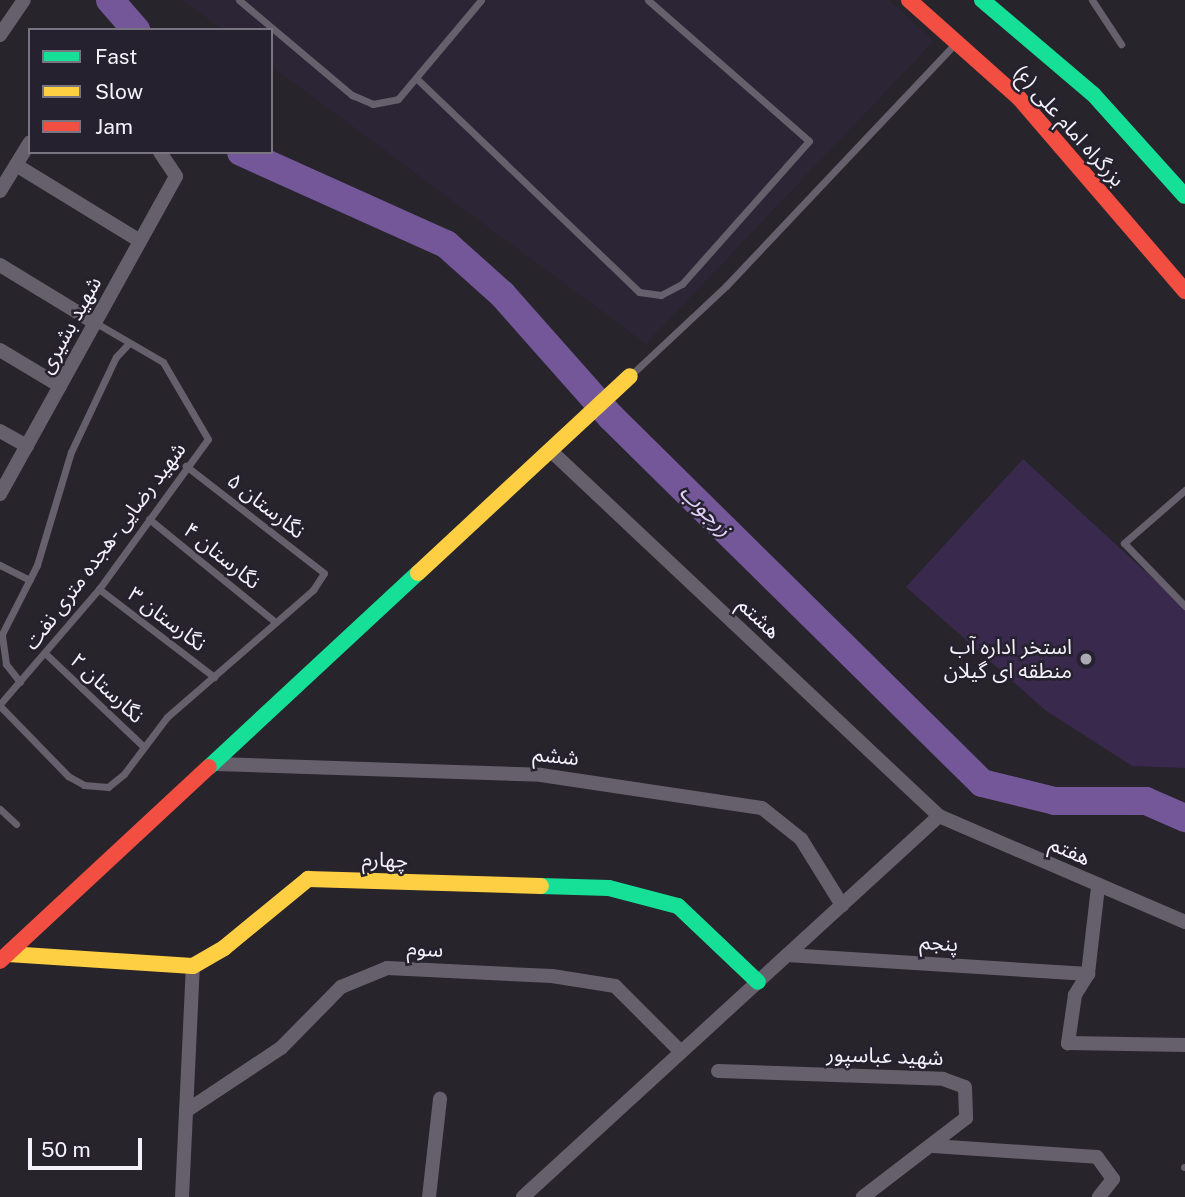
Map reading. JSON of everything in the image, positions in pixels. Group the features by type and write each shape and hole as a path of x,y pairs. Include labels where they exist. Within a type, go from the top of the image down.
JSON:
{"main road":[{"name":"بزرگراه امام علی (ع)","path":"909,0 1027,107 1185,291"},
{"name":"بزرگراه امام علی (ع)","path":"982,0 1093,94 1185,196"},
{"path":"4,958 630,376"},
{"name":"چهارم","path":"193,966 224,948 308,879 609,888 678,906 758,982"},
{"path":"4,958 193,966"}],"street":[{"path":"0,35 24,0"},
{"path":"0,191 28,145"},
{"name":"شهید بشیری","path":"0,494 176,176 161,154"},
{"path":"16,165 140,241"},
{"path":"0,265 95,323"},
{"path":"0,350 60,386"},
{"path":"0,431 27,446"},
{"name":"هشتم","path":"554,446 939,816"},
{"name":"ششم","path":"215,764 541,775 762,808 801,839 842,905"},
{"path":"523,1197 939,816"},
{"name":"هفتم","path":"939,816 1098,887 1185,922"},
{"path":"1098,887 1088,974 1074,995 1068,1043 1185,1045"},
{"name":"پنجم","path":"787,955 1088,974"},
{"path":"182,1197 193,966"},
{"name":"سوم","path":"186,1111 281,1048 341,987 387,968 552,976 615,986 681,1052"},
{"name":"شهید عباسپور","path":"718,1071 954,1081 965,1087 970,1110 933,1146"},
{"path":"429,1197 440,1099"},
{"path":"863,1197 933,1146 1097,1157 1113,1179 1099,1197"}],"lane":[{"path":"239,0 272,28"},
{"path":"273,29 352,95 373,104 398,99 481,0"},
{"path":"416,78 639,292 661,295 682,284 809,141 648,0"},
{"path":"1092,0 1121,44"},
{"path":"630,376 726,286 957,41"},
{"path":"20,682 6,664 2,634 29,580 71,452 116,357 128,344 95,323"},
{"name":"شهید رضایی -هجده متری نفت","path":"0,705 47,655 99,589 208,439 163,362 128,344"},
{"name":"نگارستان ۵","path":"186,466 324,573 313,590 273,620"},
{"path":"1185,490 1124,543 1185,606"},
{"name":"نگارستان ۴","path":"149,519 273,620"},
{"path":"0,565 29,580"},
{"name":"نگارستان ۳","path":"99,589 214,677"},
{"path":"0,705 68,776 98,787 124,774 143,746 273,620"},
{"name":"نگارستان ۲","path":"47,655 143,746"},
{"path":"0,809 16,824"}],"shaded area":[{"path":"183,0 889,0 934,41 646,344 273,67 273,28 220,28"},
{"name":"استخر اداره آب منطقه ای گیلان","path":"1023,459 1185,608 1185,768 1132,766 1045,710 906,587"}],"waterway":[{"name":"زرجوب","path":"110,0 134,28"},
{"name":"زرجوب","path":"245,154 446,244 502,294 611,417 982,783 1055,801 1146,801 1185,818"}],"traffic: fast":[{"path":"982,0 1093,94 1185,196"},
{"path":"209,767 418,573"},
{"path":"541,886 609,888 678,906 758,982"}],"traffic: slow":[{"path":"418,573 630,376"},
{"path":"8,954 193,966 224,948 308,879 541,886"}],"traffic: jam":[{"path":"909,0 1019,98 1185,291"},
{"path":"0,961 209,767"}],"place":[{"name":"استخر اداره آب منطقه ای گیلان","path":"1086,659"}]}
